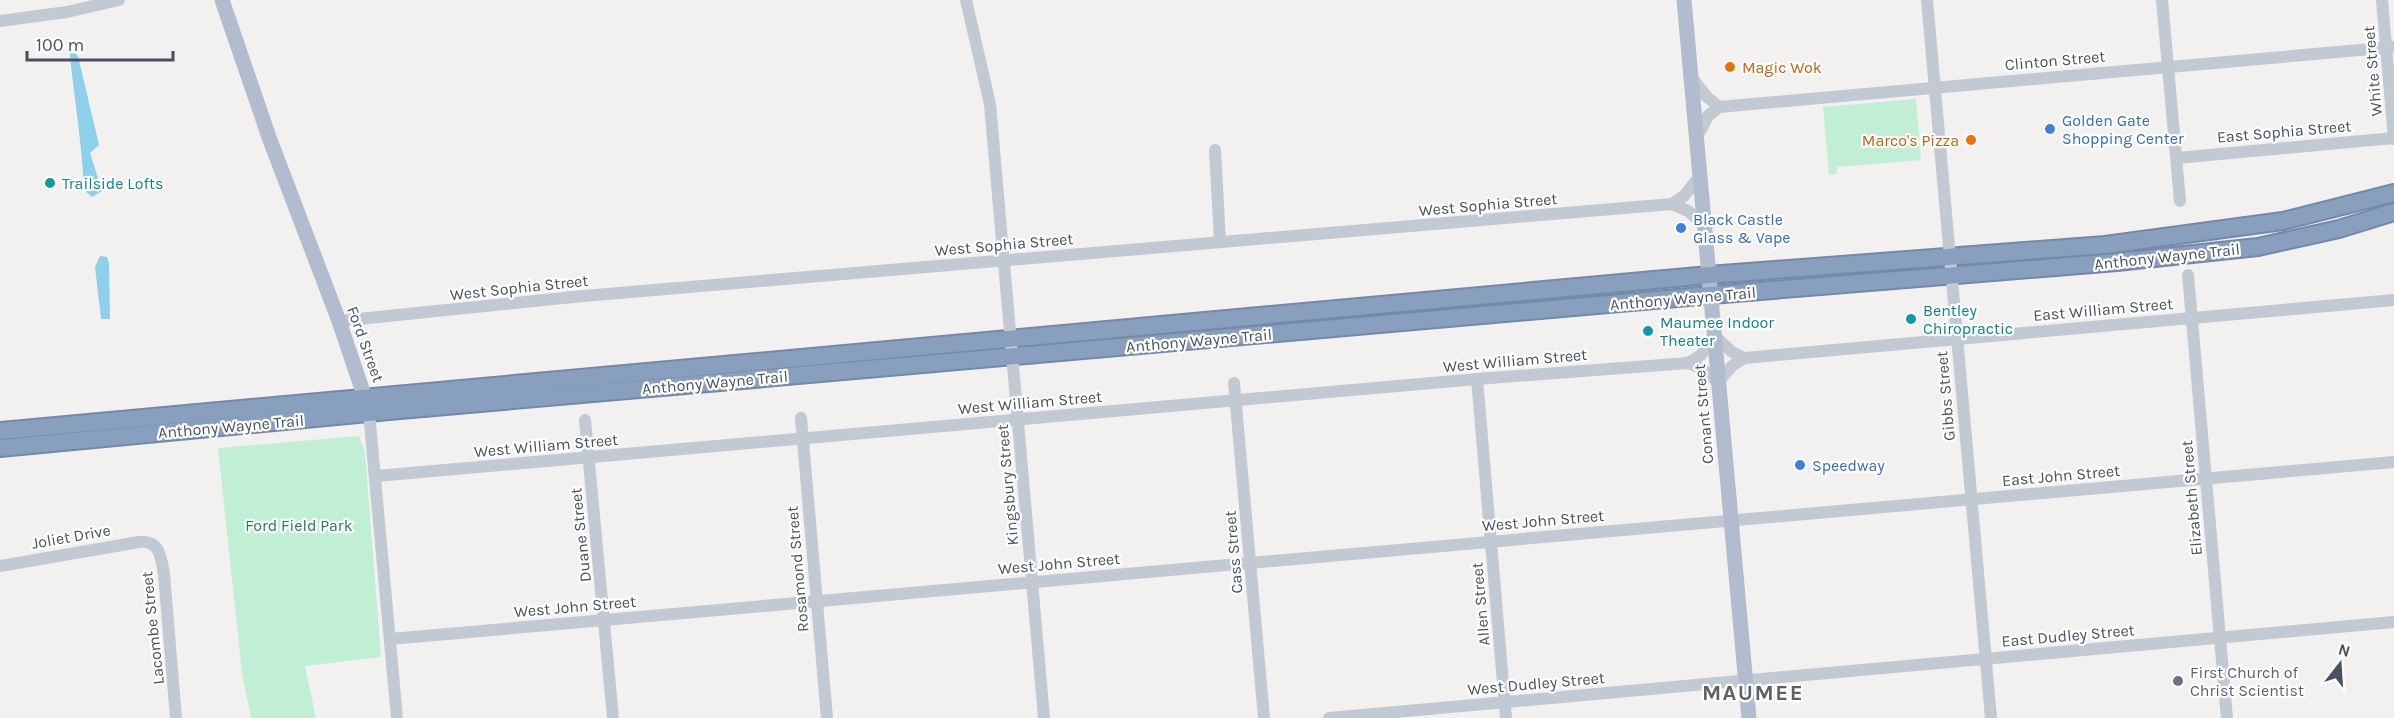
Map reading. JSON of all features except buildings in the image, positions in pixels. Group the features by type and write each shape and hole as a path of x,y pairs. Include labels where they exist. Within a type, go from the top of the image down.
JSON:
{"highway":[{"name":"Anthony Wayne Trail","path":"0,431 1709,275 2105,245 2283,221 2394,193"},
{"name":"Anthony Wayne Trail","path":"0,448 369,413 1711,295 1952,276 2258,247 2339,229 2394,212"}],"main road":[{"name":"Ford Street","path":"222,0 270,140 339,321 369,413"},
{"name":"Conant Street","path":"1684,0 1749,718"}],"street":[{"path":"0,21 67,12 119,0"},
{"name":"Kingsbury Street","path":"966,0 990,104 1044,718"},
{"name":"Gibbs Street","path":"1927,0 1991,718"},
{"path":"2162,0 2180,201"},
{"name":"White Street","path":"2382,0 2390,47 2394,138"},
{"name":"Clinton Street","path":"1719,106 2390,47"},
{"path":"1692,78 1706,96 1719,106 1708,116 1697,137"},
{"name":"East Sophia Street","path":"2176,158 2394,138"},
{"path":"1215,150 1220,242"},
{"path":"1672,204 1683,196 1700,176"},
{"path":"1672,204 1688,211 1705,225"},
{"name":"West Sophia Street","path":"339,321 583,296 1672,204"},
{"name":"Elizabeth Street","path":"2188,276 2227,718"},
{"name":"East William Street","path":"1744,358 2394,300"},
{"path":"1714,336 1732,352 1744,358 1732,366 1718,382 1701,368 1688,363 1701,355 1714,336"},
{"name":"West William Street","path":"376,476 1477,379 1688,363"},
{"name":"Allen Street","path":"1477,379 1506,718"},
{"name":"Cass Street","path":"1234,383 1264,718"},
{"name":"Ford Street","path":"369,413 397,718"},
{"name":"Rosamond Street","path":"801,418 827,718"},
{"name":"Duane Street","path":"585,420 613,718"},
{"name":"East John Street","path":"1731,520 2394,462"},
{"name":"West John Street","path":"390,639 1731,520"},
{"name":"Joliet Drive","path":"0,566 92,549 148,542"},
{"name":"Lacombe Street","path":"148,542 154,545 161,554 176,718"},
{"name":"East Dudley Street","path":"1745,681 2394,622"},
{"name":"West Dudley Street","path":"1329,718 1745,681"}],"green space":[{"path":"1916,99 1921,160 1837,167 1837,174 1829,175 1823,107"},
{"name":"Ford Field Park","path":"359,436 365,452 381,657 305,666 316,718 251,718 242,673 218,448"}],"water":[{"path":"69,48 78,56 99,145 90,153 102,191 92,197 84,190"},
{"path":"100,256 107,257 109,263 110,319 101,319 95,267"}],"place":[{"name":"Magic Wok","path":"1730,67"},
{"name":"Golden Gate Shopping Center","path":"2050,129"},
{"name":"Marco's Pizza","path":"1971,140"},
{"name":"Trailside Lofts","path":"50,183"},
{"name":"Black Castle Glass & Vape","path":"1681,228"},
{"name":"Bentley Chiropractic","path":"1911,319"},
{"name":"Maumee Indoor Theater","path":"1648,331"},
{"name":"Speedway","path":"1800,465"},
{"name":"First Church of Christ Scientist","path":"2178,681"}],"district":[{"name":"MAUMEE","path":"1753,692"}]}
